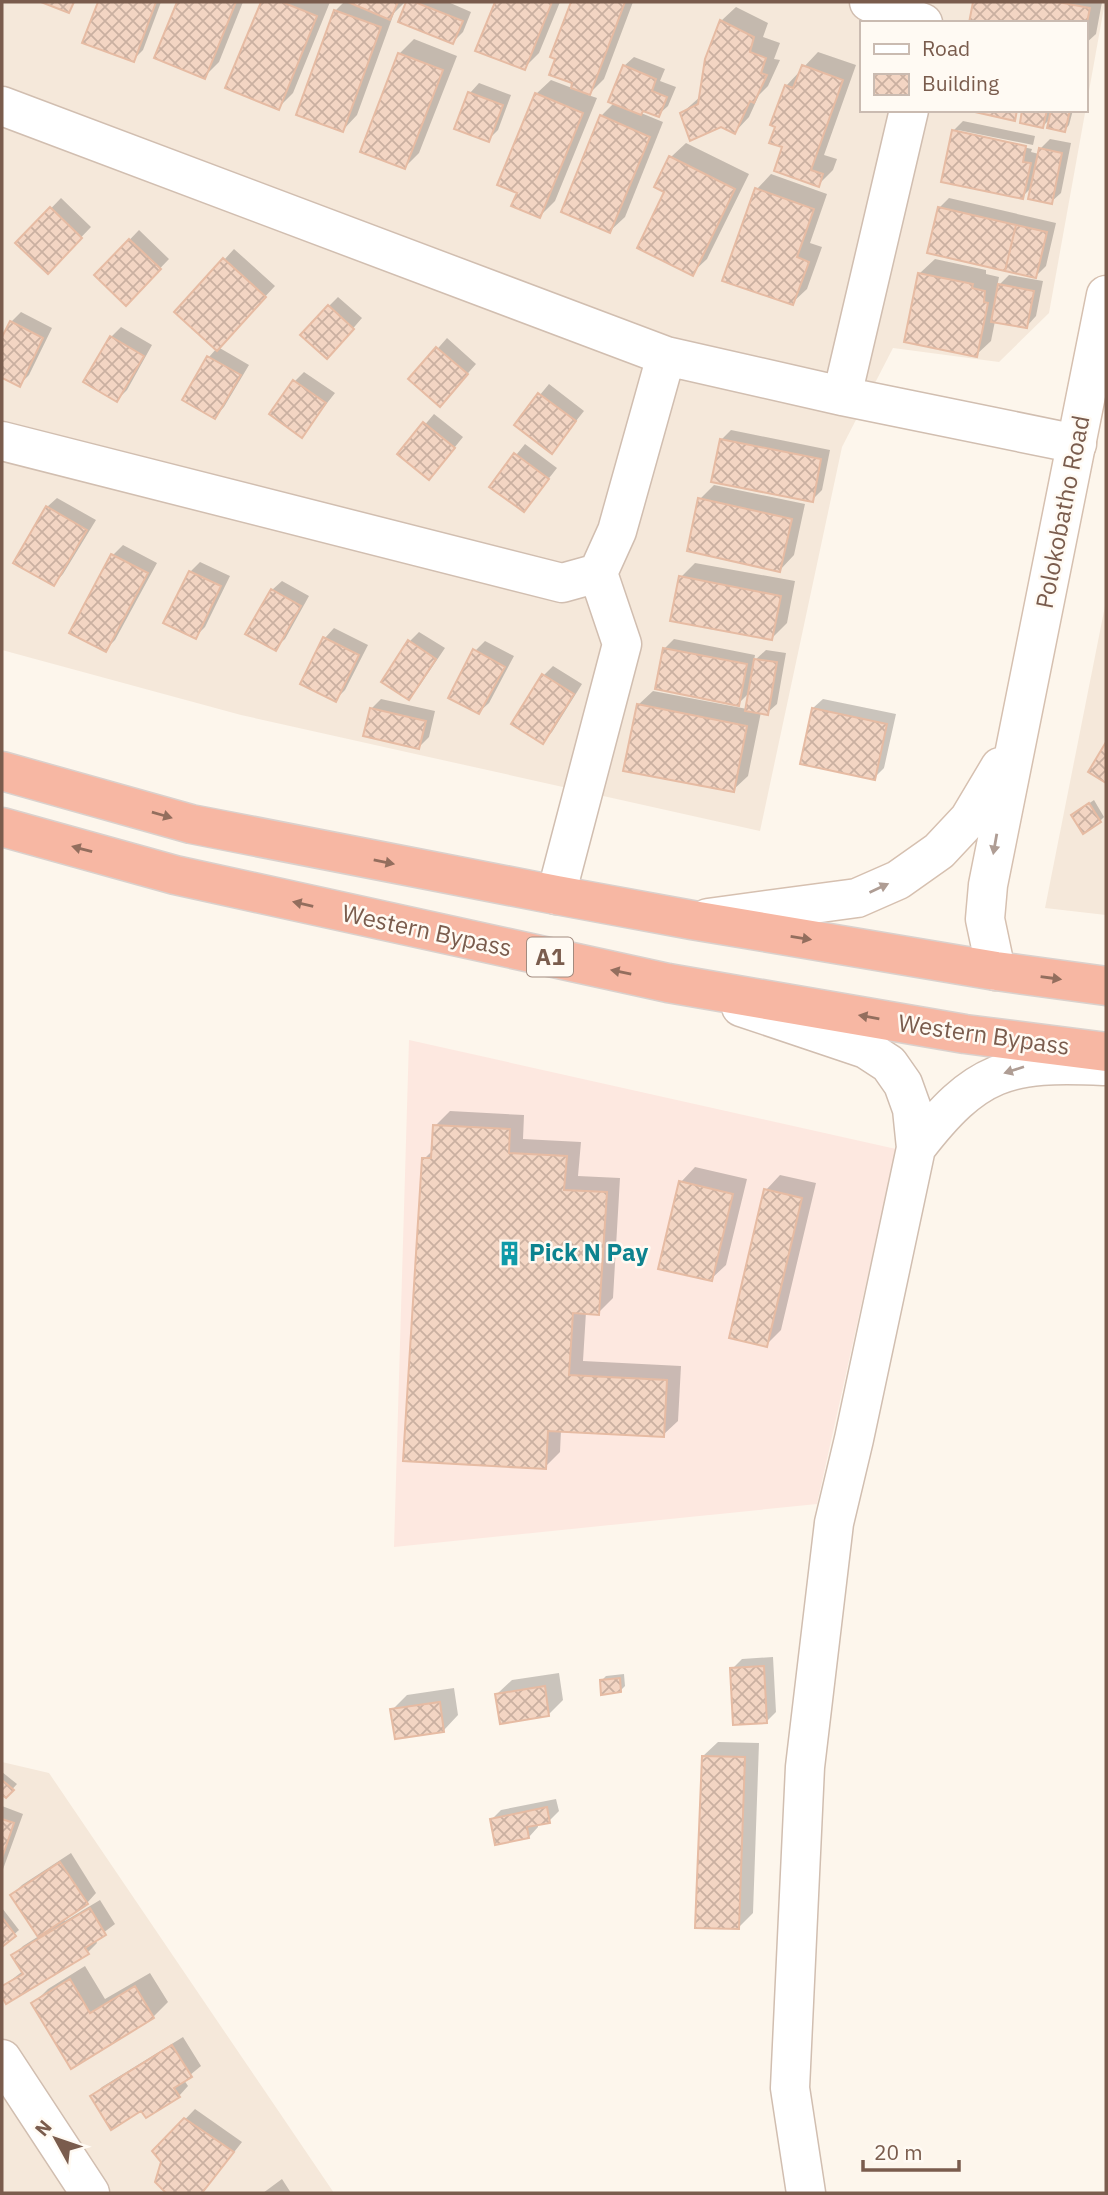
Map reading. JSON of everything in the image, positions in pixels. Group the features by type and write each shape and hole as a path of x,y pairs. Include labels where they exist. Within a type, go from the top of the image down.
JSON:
{"highway":[{"path":"2,771 191,824 692,920 996,971 1106,986"},
{"name":"Western Bypass","path":"2,827 175,875 668,983 965,1034 1106,1052"}],"street":[{"path":"869,2 918,21"},
{"path":"929,21 933,2"},
{"path":"2,106 666,356 842,396 1077,444"},
{"path":"842,396 909,112"},
{"name":"Polokobatho Road","path":"996,971 985,919 988,885 1106,295"},
{"path":"556,895 622,644 598,573 617,531 666,356"},
{"path":"2,441 562,583 598,573"},
{"path":"692,920 857,898 898,880 939,851 969,819 990,786 1019,729"},
{"path":"668,983 866,1049 889,1064 904,1084 912,1109 916,1148 834,1523 805,1767 790,2088 806,2193"},
{"path":"916,1148 943,1114 966,1092 993,1077 1023,1066 1106,1066"},
{"path":"2,2059 90,2193"}],"shaded area":[{"path":"2,2 1105,2 1087,102 1087,21 860,21 860,112 1085,112 1049,313 999,362 893,348 842,447 760,831 241,715 2,650"},
{"path":"1106,601 1106,915 1045,908"},
{"path":"409,1040 896,1149 817,1504 394,1547"},
{"path":"2,1762 49,1773 334,2193 2,2193"}],"building":[{"path":"41,2 74,2 69,13"},
{"path":"98,2 156,2 134,62 82,43"},
{"path":"177,2 236,2 205,79 154,58"},
{"path":"261,2 282,2 317,16 279,110 225,88"},
{"path":"348,2 398,2 390,20"},
{"path":"406,2 415,2 463,21 453,44 398,22"},
{"path":"495,2 552,2 525,70 475,51"},
{"path":"571,2 625,2 590,95 571,88 572,83 549,75 555,59 550,57"},
{"path":"973,2 1058,2 1090,8 1087,22 969,21"},
{"path":"334,10 381,27 343,132 296,115"},
{"path":"720,20 754,37 750,52 766,58 761,73 767,75 754,103 750,101 735,134 721,127 690,141 680,113 698,104 705,59"},
{"path":"398,53 443,70 405,169 360,152"},
{"path":"623,65 656,79 652,91 667,97 659,117 643,111 641,115 608,102"},
{"path":"802,65 843,80 811,170 823,174 819,187 774,171 782,147 769,143 775,127 770,125 785,85 793,88"},
{"path":"468,92 503,105 489,142 454,129"},
{"path":"535,93 583,113 540,218 511,206 517,193 497,185"},
{"path":"975,112 1017,112 1015,121"},
{"path":"1022,112 1047,112 1043,128 1020,123"},
{"path":"1051,112 1070,112 1065,132 1047,128"},
{"path":"600,115 650,137 610,233 561,212"},
{"path":"952,130 1026,146 1023,162 1031,163 1023,199 941,182"},
{"path":"1039,148 1062,153 1052,204 1028,199"},
{"path":"669,156 735,189 693,276 637,248 664,192 654,187"},
{"path":"755,188 814,209 797,257 809,262 793,305 722,281"},
{"path":"50,207 82,238 48,274 15,243"},
{"path":"938,207 1016,225 1005,271 927,253"},
{"path":"1016,225 1047,232 1036,278 1005,271"},
{"path":"129,239 161,269 126,306 94,275"},
{"path":"223,258 266,297 217,351 174,312"},
{"path":"918,273 973,284 972,288 985,291 984,302 988,303 977,357 904,342"},
{"path":"998,284 1034,291 1027,328 991,322"},
{"path":"328,305 354,329 327,359 300,335"},
{"path":"10,321 43,338 20,387 2,378 2,337"},
{"path":"110,336 144,356 117,402 83,382"},
{"path":"436,347 468,374 440,407 408,379"},
{"path":"207,356 241,375 215,419 182,400"},
{"path":"293,380 326,403 302,438 269,414"},
{"path":"538,393 576,421 552,454 514,425"},
{"path":"423,422 455,448 429,480 397,454"},
{"path":"720,439 821,459 813,502 711,482"},
{"path":"514,453 549,479 524,512 489,487"},
{"path":"698,498 792,519 780,572 687,551"},
{"path":"46,506 87,530 54,586 13,563"},
{"path":"111,554 148,573 106,652 69,633"},
{"path":"189,571 221,586 196,639 163,623"},
{"path":"679,576 781,596 772,640 670,621"},
{"path":"271,589 301,606 276,651 245,634"},
{"path":"323,637 359,655 336,702 300,684"},
{"path":"408,640 436,659 409,700 381,682"},
{"path":"663,648 747,664 739,706 655,689"},
{"path":"473,649 505,667 479,714 448,698"},
{"path":"754,659 777,662 768,715 745,711"},
{"path":"542,674 574,694 543,744 511,724"},
{"path":"637,704 747,726 734,792 623,771"},
{"path":"370,708 426,721 419,749 363,736"},
{"path":"812,708 887,724 875,780 800,764"},
{"path":"1106,742 1106,783 1088,772"},
{"path":"1089,803 1101,822 1083,834 1071,815"},
{"name":"Pick N Pay","path":"433,1125 510,1129 509,1153 567,1156 564,1190 607,1192 599,1315 573,1313 569,1375 667,1380 664,1437 548,1431 546,1469 403,1461 422,1158 431,1158"},
{"path":"679,1181 733,1194 712,1281 658,1269"},
{"path":"764,1189 802,1198 767,1347 729,1338"},
{"path":"764,1666 767,1723 733,1725 730,1668"},
{"path":"620,1678 621,1692 601,1695 600,1680"},
{"path":"545,1686 549,1716 500,1724 495,1694"},
{"path":"440,1702 444,1732 395,1739 390,1709"},
{"path":"702,1756 745,1757 739,1929 695,1928"},
{"path":"2,1780 14,1790 6,1798 2,1795"},
{"path":"547,1807 550,1823 527,1827 529,1838 495,1845 490,1819"},
{"path":"2,1819 14,1823 2,1858"},
{"path":"60,1862 88,1904 38,1937 10,1895"},
{"path":"90,1908 106,1935 85,1948 89,1954 6,2004 2,1997 2,1986 23,1974 11,1955"},
{"path":"2,1917 16,1936 2,1947"},
{"path":"70,1979 90,2013 135,1986 154,2018 71,2069 31,2003"},
{"path":"172,2045 192,2077 174,2088 180,2097 146,2118 141,2111 111,2130 90,2096"},
{"path":"184,2118 234,2152 202,2193 166,2193 155,2182 161,2162 152,2151"}],"place":[{"name":"Pick N Pay","path":"509,1253"}]}
